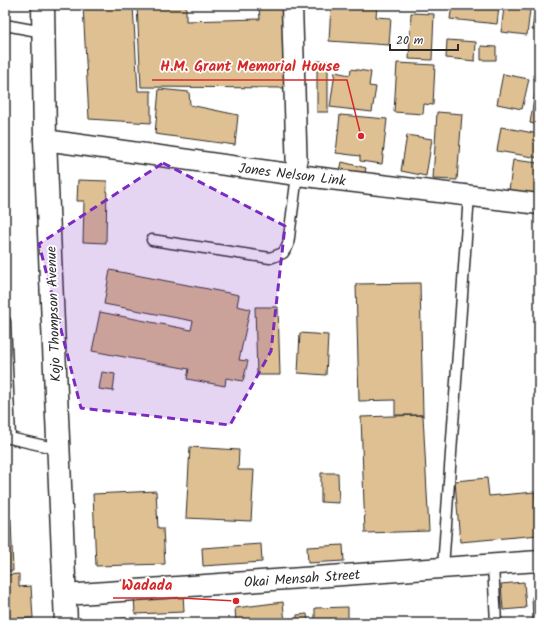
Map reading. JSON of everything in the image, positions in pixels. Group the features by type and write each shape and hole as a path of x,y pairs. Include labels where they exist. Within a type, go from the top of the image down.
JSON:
{"main road":[{"name":"Kojo Thompson Avenue","path":"43,5 45,140 66,623"}],"street":[{"path":"292,5 297,175"},
{"name":"Jones Nelson Link","path":"45,140 297,175 539,204"},
{"name":"Okai Mensah Street","path":"64,595 539,561"}],"lane":[{"path":"5,25 43,32"},
{"path":"152,240 270,258 283,253 288,245 297,175"},
{"path":"443,568 469,195"},
{"path":"5,321 8,437 58,448"},
{"path":"493,565 496,623"}],"highlighted area":[{"path":"163,163 285,226 271,351 230,425 81,408 39,244"}],"building":[{"path":"83,5 133,5 138,91 151,91 151,123 89,119"},
{"path":"137,5 186,5 186,21 260,19 259,9 282,8 284,88 141,87"},
{"path":"331,5 377,5 376,17 391,18 389,45 329,41"},
{"path":"452,5 485,5 499,7 497,24 450,19"},
{"path":"485,5 535,5 535,10"},
{"path":"504,7 530,10 527,35 501,32"},
{"path":"535,10 539,11 539,30 532,30"},
{"path":"411,13 434,14 432,60 409,59"},
{"path":"447,40 476,42 475,61 446,58"},
{"path":"481,46 496,47 496,60 481,60"},
{"path":"317,61 328,61 328,112 317,112"},
{"path":"397,63 435,65 433,105 424,104 423,114 394,112"},
{"path":"351,69 371,72 369,86 376,87 372,112 330,107 335,72 350,75"},
{"path":"503,74 529,79 522,109 497,104"},
{"path":"538,75 539,76 539,125 530,123"},
{"path":"159,89 189,92 190,105 238,115 235,145 155,134"},
{"path":"437,112 462,114 457,180 433,179"},
{"path":"340,115 387,119 382,164 360,161 360,156 336,153"},
{"path":"501,127 539,134 539,158 497,151"},
{"path":"407,135 432,139 426,176 401,171"},
{"path":"513,160 539,163 539,195 509,191"},
{"path":"342,162 366,168 364,177 340,172"},
{"path":"78,180 107,181 106,243 83,242 84,201 77,201"},
{"path":"110,270 239,295 237,306 250,309 239,360 248,361 243,381 226,378 225,386 187,379 189,369 92,351 100,312 191,330 193,321 104,304"},
{"path":"420,283 423,415 395,415 395,400 359,401 356,284"},
{"path":"255,307 278,307 280,375 257,375"},
{"path":"300,333 328,335 326,375 298,373"},
{"path":"102,372 115,374 113,391 99,389"},
{"path":"423,415 429,531 365,533 361,417"},
{"path":"190,447 239,450 238,470 254,470 251,521 186,518"},
{"path":"321,473 338,473 339,503 321,502"},
{"path":"487,478 489,496 535,492 539,535 460,542 455,481"},
{"path":"156,491 158,528 163,528 165,564 96,566 93,494"},
{"path":"11,519 13,571 5,571 5,520"},
{"path":"261,544 262,562 203,566 202,548"},
{"path":"343,545 344,561 308,563 307,547"},
{"path":"19,574 19,587 31,586 33,618 5,620 5,575"},
{"path":"524,582 526,608 503,610 501,584"},
{"path":"183,593 184,612 135,614 134,595"},
{"path":"532,597 539,597 539,623 533,623"},
{"path":"283,602 285,623 236,623 235,608"},
{"path":"348,607 348,623 315,623 315,608"},
{"path":"307,614 308,623 297,623 297,615"},
{"path":"126,618 126,623 83,623 83,621"}],"place":[{"name":"H.M. Grant Memorial House","path":"361,136"},
{"name":"Wadada","path":"236,601"}]}
